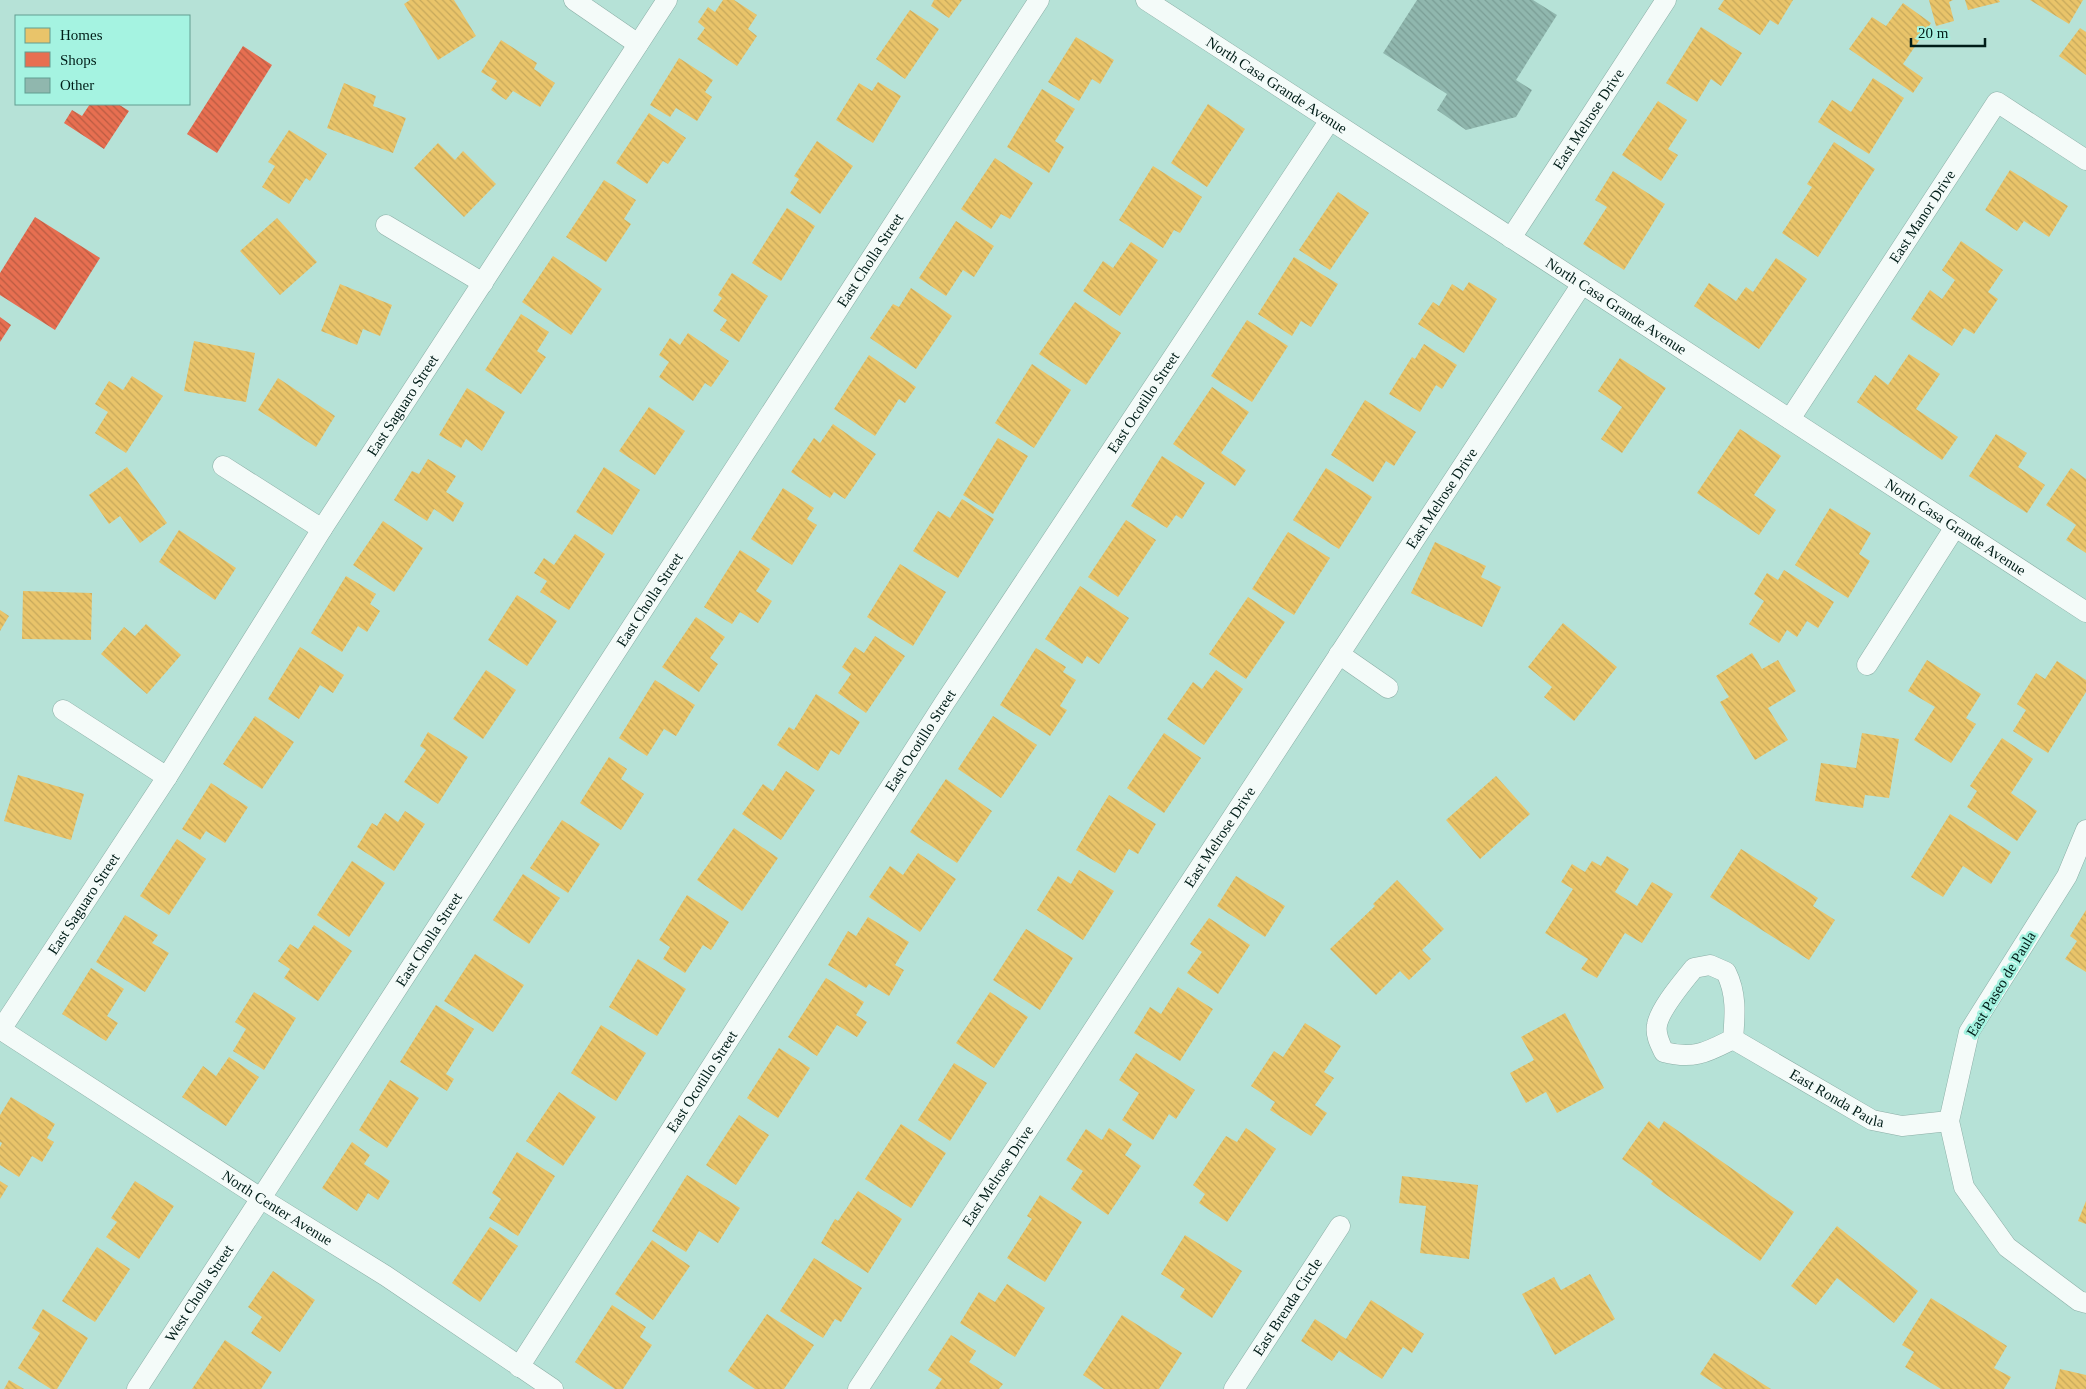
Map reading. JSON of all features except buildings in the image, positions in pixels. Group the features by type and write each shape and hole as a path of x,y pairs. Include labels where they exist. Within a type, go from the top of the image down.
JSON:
{"street":[{"path":"574,0 638,44"},
{"name":"East Saguaro Street","path":"0,1030 167,777 322,530 667,0"},
{"name":"East Cholla Street","path":"262,1199 1039,0"},
{"name":"North Casa Grande Avenue","path":"1146,0 2086,612"},
{"name":"East Melrose Drive","path":"1511,238 1666,0"},
{"name":"East Manor Drive","path":"1790,420 1997,102 2086,160"},
{"name":"East Ocotillo Street","path":"519,1367 945,702 1330,120"},
{"path":"386,225 483,283"},
{"name":"East Melrose Drive","path":"858,1389 1582,284"},
{"path":"223,466 322,530"},
{"path":"1867,665 1955,527"},
{"path":"1339,654 1388,688"},
{"path":"63,710 167,777"},
{"name":"East Paseo de Paula","path":"2086,830 2067,876 1969,1032 1949,1121 1964,1187 2008,1247 2079,1301 2086,1302"},
{"path":"1710,965 1726,972 1733,986 1735,1006 1733,1039 1704,1054 1681,1057 1664,1052 1658,1039 1657,1025 1667,1006 1694,968 1710,965"},
{"name":"North Center Avenue","path":"0,1030 262,1199 386,1276 553,1389"},
{"name":"East Ronda Paula","path":"1733,1039 1872,1120 1902,1126 1949,1121"},
{"name":"West Cholla Street","path":"138,1389 262,1199"},
{"name":"East Brenda Circle","path":"1234,1389 1340,1226"}]}
